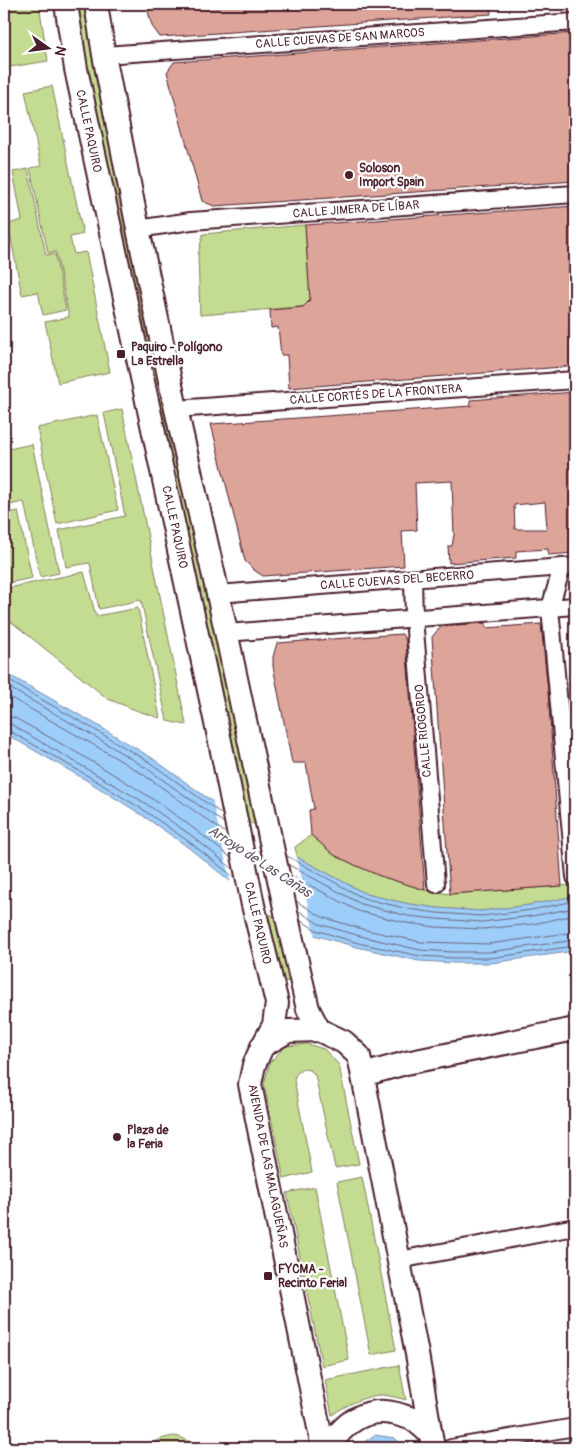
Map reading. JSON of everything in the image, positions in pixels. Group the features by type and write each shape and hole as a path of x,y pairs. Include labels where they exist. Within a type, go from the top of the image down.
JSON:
{"main road":[{"name":"CALLE PAQUIRO","path":"66,4 78,78 253,905 277,1003 274,1025 262,1047"},
{"path":"96,4 104,56 138,229 176,409 218,594 290,931 308,1009 319,1030"},
{"path":"363,1075 406,1063 575,1029"},
{"path":"262,1047 288,1031 319,1030 344,1042 359,1056 432,1441"},
{"name":"AVENIDA DE LAS MALAGUEÑAS","path":"262,1047 254,1065 250,1084 323,1448"},
{"path":"329,1448 336,1436 352,1420 372,1412 390,1412 411,1418 432,1441"}],"street":[{"name":"CALLE CUEVAS DE SAN MARCOS","path":"104,56 575,22"},
{"name":"CALLE JIMERA DE LÍBAR","path":"138,229 191,221 575,194"},
{"name":"CALLE CORTÉS DE LA FRONTERA","path":"176,409 575,380"},
{"name":"CALLE CUEVAS DEL BECERRO","path":"218,594 569,567"},
{"path":"569,567 550,608 575,878"},
{"name":"CALLE RIOGORDO","path":"413,579 414,618 436,884"},
{"path":"226,633 575,606"},
{"path":"399,1260 575,1227"},
{"path":"451,1448 575,1427"}],"green space":[{"path":"4,4 39,4 48,61 4,68"},
{"path":"77,4 89,4 164,383 153,385 85,71"},
{"path":"52,86 83,234 70,237 74,254 86,252 110,372 58,383 45,322 69,317 56,252 48,253 30,168 41,166 25,91"},
{"path":"28,169 46,255 55,254 66,310 43,315 38,292 22,295 8,224 22,220 13,172"},
{"path":"305,225 311,306 200,315 198,255 203,234"},
{"path":"166,396 259,825 249,823 155,398"},
{"path":"122,409 186,725 167,721 141,600 99,609 90,563 66,567 59,530 125,516 104,413"},
{"path":"97,415 118,510 57,524 37,428"},
{"path":"32,444 59,573 40,577 24,502 4,506 4,450"},
{"path":"18,511 32,578 4,584 4,514"},
{"path":"84,572 96,616 138,608 160,718 108,699 4,616 4,589"},
{"path":"311,835 334,855 380,876 425,890 450,894 575,884 575,896 530,905 481,911 409,904 366,894 297,857 295,847"},
{"path":"268,913 281,921 294,980 283,982"},
{"path":"307,1044 324,1049 339,1065 359,1164 335,1168 315,1075 310,1070 303,1069 296,1074 294,1080 312,1172 284,1179 264,1084 270,1062 286,1046"},
{"path":"362,1177 396,1350 371,1355 337,1182"},
{"path":"315,1187 349,1360 322,1366 287,1193"},
{"path":"399,1365 406,1400 383,1395 370,1396 349,1404 332,1415 325,1380"},
{"path":"175,1436 187,1440 197,1448 148,1448 160,1439"}],"water":[{"name":"Arroyo de Las Cañas","path":"4,672 152,758 213,802 297,857 366,894 409,904 481,911 530,905 575,896 575,951 491,963 419,961 314,935 230,881 185,845 139,813 4,733"},
{"path":"375,1435 395,1438 404,1448 357,1448"}],"pier":[{"path":"212,798 296,853 315,937 231,885"}],"building":[{"path":"146,4 490,4 491,14 160,37 152,26"},
{"path":"575,33 575,181 214,206 202,201 167,72 174,62"},
{"path":"575,206 575,366 289,388 287,355 281,355 278,327 271,328 270,310 303,307 310,300 305,225"},
{"path":"575,392 575,553 548,555 548,549 516,551 516,558 449,563 448,546 452,546 454,535 452,481 415,483 417,530 402,531 404,566 263,576 245,561 211,424 471,406 470,400","holes":["545,502 547,529 515,529 514,505"]},
{"path":"486,623 486,628 541,624 548,691 562,886 450,894 432,637 441,626"},
{"path":"402,634 406,641 425,890 380,876 334,855 311,835 309,810 314,809 306,763 292,763 273,666 273,657 277,643"}],"place":[{"name":"Soloson Import Spain","path":"349,175"},
{"name":"Paquiro - Polígono La Estrella","path":"121,354"},
{"name":"Plaza de la Feria","path":"117,1137"},
{"name":"FYCMA - Recinto Ferial","path":"268,1276"}]}
